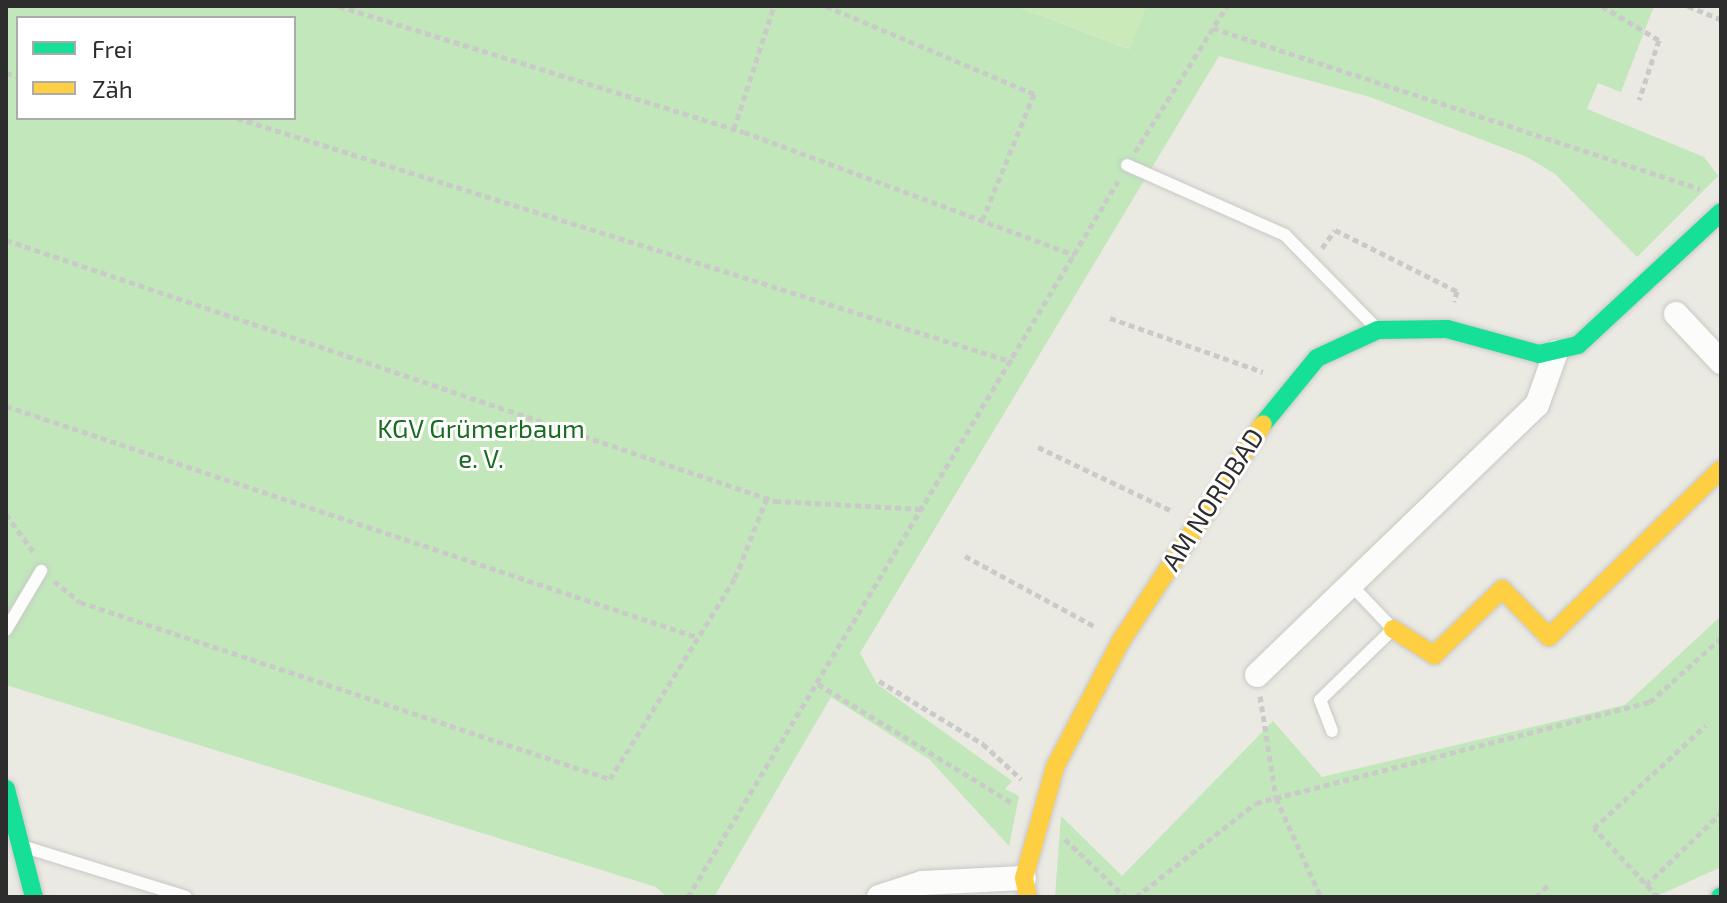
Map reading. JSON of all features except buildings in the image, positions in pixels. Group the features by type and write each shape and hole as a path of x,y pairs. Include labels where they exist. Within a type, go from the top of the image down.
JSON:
{"street":[{"name":"AM NORDBAD","path":"879,897 922,883 1026,887 1042,799 1121,641 1194,522 1291,381 1328,351 1378,330 1447,329 1521,352 1556,352 1600,332 1721,212"},
{"path":"1676,314 1721,362"},
{"path":"1257,675 1537,405 1556,352"},
{"path":"1393,629 1434,655 1502,589 1549,637 1721,469"},
{"path":"6,789 25,847 34,897"}],"lane":[{"path":"1127,165 1285,235 1378,330"},
{"path":"6,630 41,571"},
{"path":"1332,731 1320,700 1393,629 1352,586"},
{"path":"25,847 186,897"}],"path":[{"path":"339,6 734,129 981,223 1075,255"},
{"path":"734,129 774,6"},
{"path":"826,6 1034,94 981,223"},
{"path":"688,897 1013,362 1127,165 1227,6"},
{"path":"1602,6 1659,40 1639,100"},
{"path":"1688,6 1721,19"},
{"path":"1213,28 1707,192"},
{"path":"243,120 1013,362"},
{"path":"1312,261 1335,230 1349,236 1457,291 1447,329"},
{"path":"6,240 767,498 923,509"},
{"path":"1110,318 1291,381"},
{"path":"6,406 697,637"},
{"path":"1038,447 1194,522"},
{"path":"6,514 41,571 80,602 610,779 735,578 767,498"},
{"path":"965,556 1121,641"},
{"path":"1136,897 1233,817 1276,798 1650,702 1721,638"},
{"path":"1257,675 1276,798 1321,897"},
{"path":"879,681 983,744 1042,799"},
{"path":"818,684 1036,819 1125,897"},
{"path":"1658,897 1594,828 1706,725"},
{"path":"1646,885 1721,813"},
{"path":"1536,897 1548,885"}],"green space":[{"name":"KGV Grümerbaum e. V.","path":"6,6 1016,6 1129,49 1146,6 1654,6 1621,92 1598,83 1587,109 1704,157 1718,176 1637,257 1555,174 1527,157 1370,97 1219,56 860,653 877,684 1012,781 1005,789 1019,796 1009,846 929,759 831,697 714,897 667,897 656,887 6,685"},
{"path":"1016,6 1146,6 1130,49"},
{"path":"1721,616 1721,867 1655,897 1055,897 1061,816 1122,876 1273,721 1322,777 1625,705"}],"traffic: fast":[{"path":"1263,424 1317,358 1378,330 1447,329 1539,354 1578,345 1721,212"},
{"path":"6,789 34,897"}],"traffic: slow":[{"path":"1028,897 1024,878 1055,767 1121,641 1263,424"},
{"path":"1393,629 1434,655 1502,589 1549,637 1721,469"}]}
